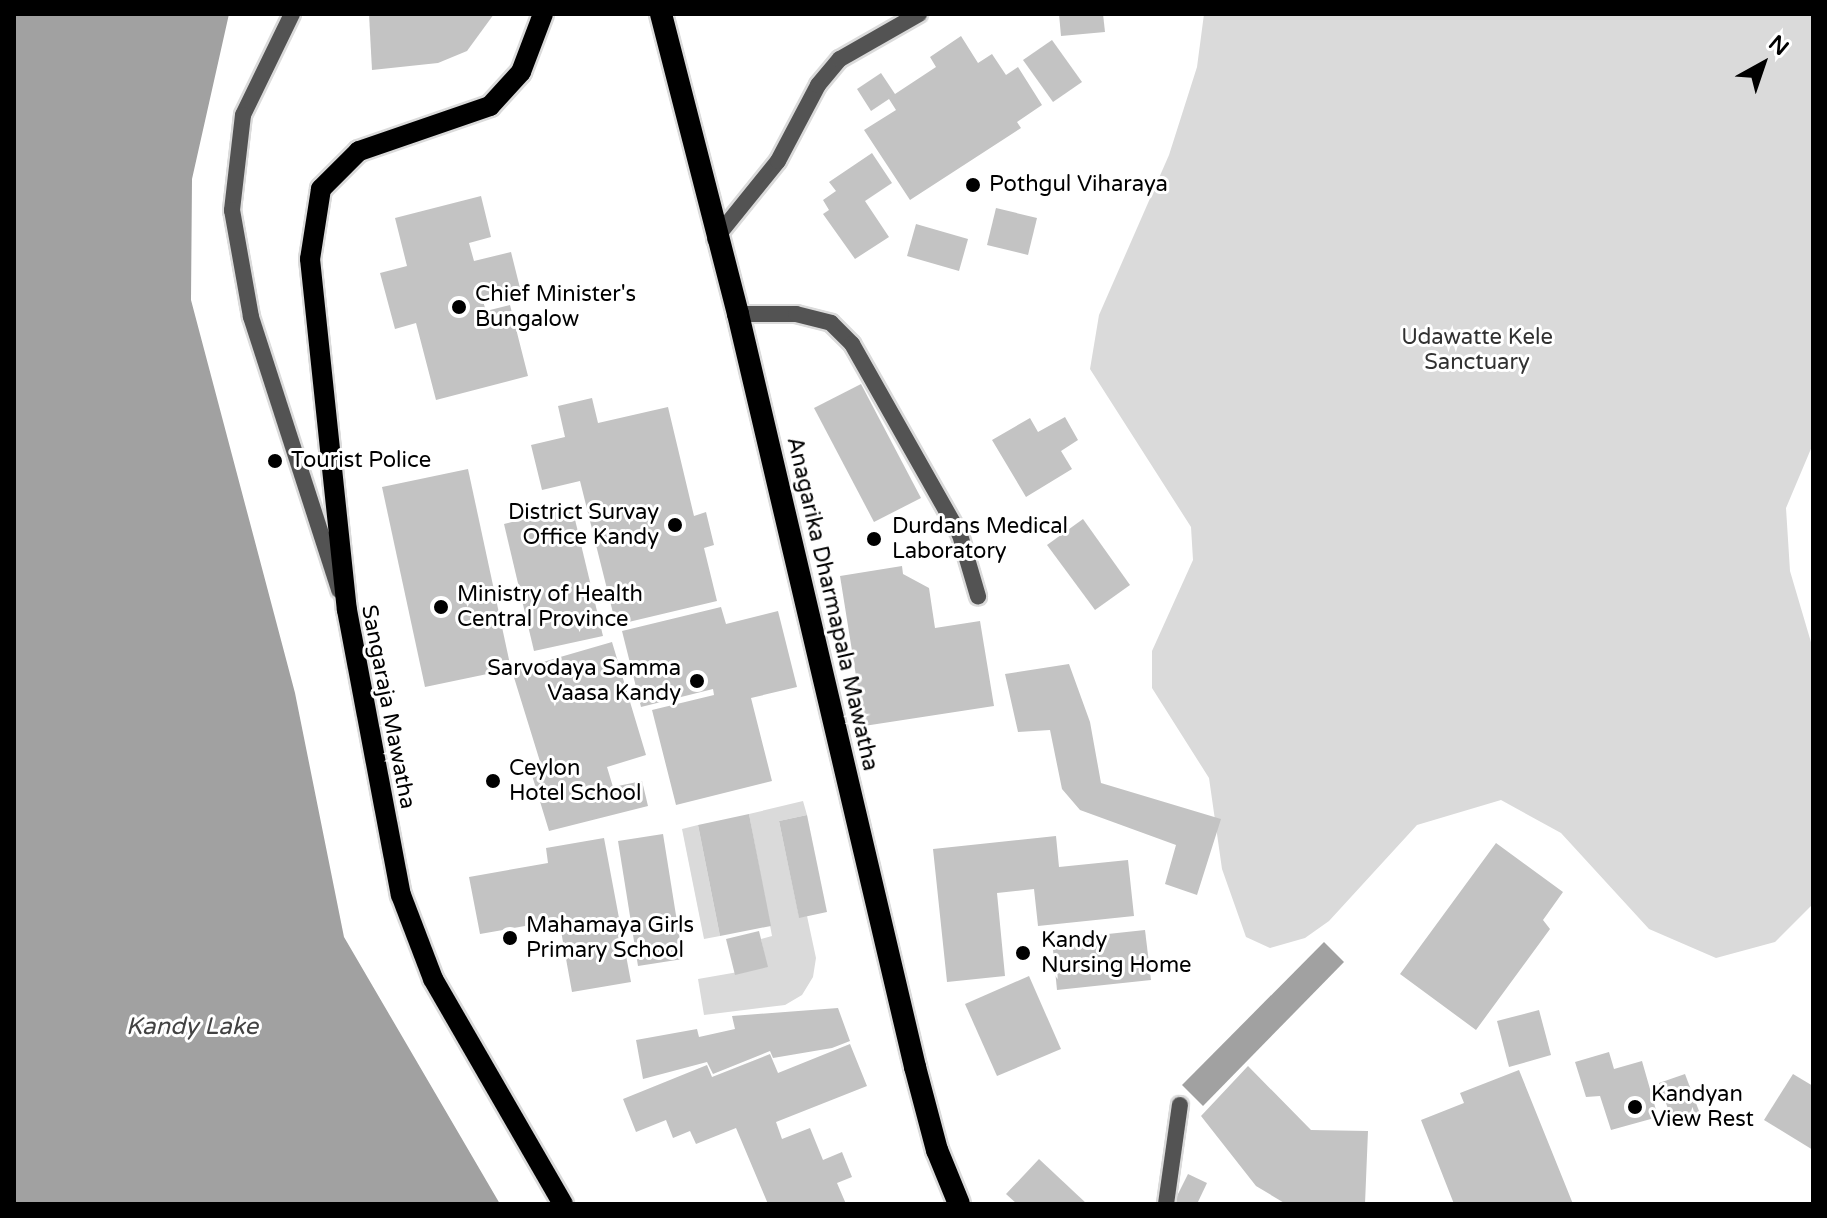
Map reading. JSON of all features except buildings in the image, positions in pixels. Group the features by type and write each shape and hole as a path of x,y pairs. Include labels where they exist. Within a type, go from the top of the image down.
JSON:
{"highway":[{"name":"Anagarika Dharmapala Mawatha","path":"661,14 715,239 738,314 904,1024 937,1150 959,1204"}],"main road":[{"path":"347,610 310,259 321,189 359,151 490,106 521,72 543,14"},
{"name":"Sangaraja Mawatha","path":"347,610 401,895 433,979 563,1204"}],"lane":[{"name":"Sangaraja Mawatha","path":"292,14 243,115 232,210 251,317 347,610"},
{"path":"715,239 778,161 818,85 840,59 919,14"},
{"path":"738,314 796,314 831,323 852,344 960,535 978,596"},
{"path":"1166,1204 1180,1105"}],"green space":[{"name":"Udawatte Kele Sanctuary","path":"1204,14 1813,14 1813,444 1786,508 1790,571 1813,649 1813,904 1775,942 1716,958 1649,929 1561,833 1501,800 1417,825 1329,921 1305,938 1270,948 1246,937 1222,869 1209,778 1152,688 1152,651 1193,560 1191,527 1090,369 1099,315 1169,155 1197,67"},
{"path":"803,801 807,815 779,821 799,917 807,916 816,958 813,977 802,995 785,1005 704,1015 698,979 767,967 761,939 772,936 749,814"},
{"path":"698,825 720,936 704,939 682,829"}],"water":[{"name":"Kandy Lake","path":"14,14 229,14 192,179 191,300 295,693 344,937 500,1204 14,1204"},
{"path":"1324,942 1344,962 1203,1106 1182,1085"}],"place":[{"name":"Pothgul Viharaya","path":"973,185"},
{"name":"Chief Minister's Bungalow","path":"459,307"},
{"name":"Tourist Police","path":"275,461"},
{"name":"District Survay Office Kandy","path":"675,525"},
{"name":"Durdans Medical Laboratory","path":"874,539"},
{"name":"Ministry of Health Central Province","path":"441,607"},
{"name":"Sarvodaya Samma Vaasa Kandy","path":"697,681"},
{"name":"Ceylon Hotel School","path":"493,781"},
{"name":"Mahamaya Girls Primary School","path":"510,938"},
{"name":"Kandy Nursing Home","path":"1023,953"},
{"name":"Kandyan View Rest","path":"1635,1107"}]}
